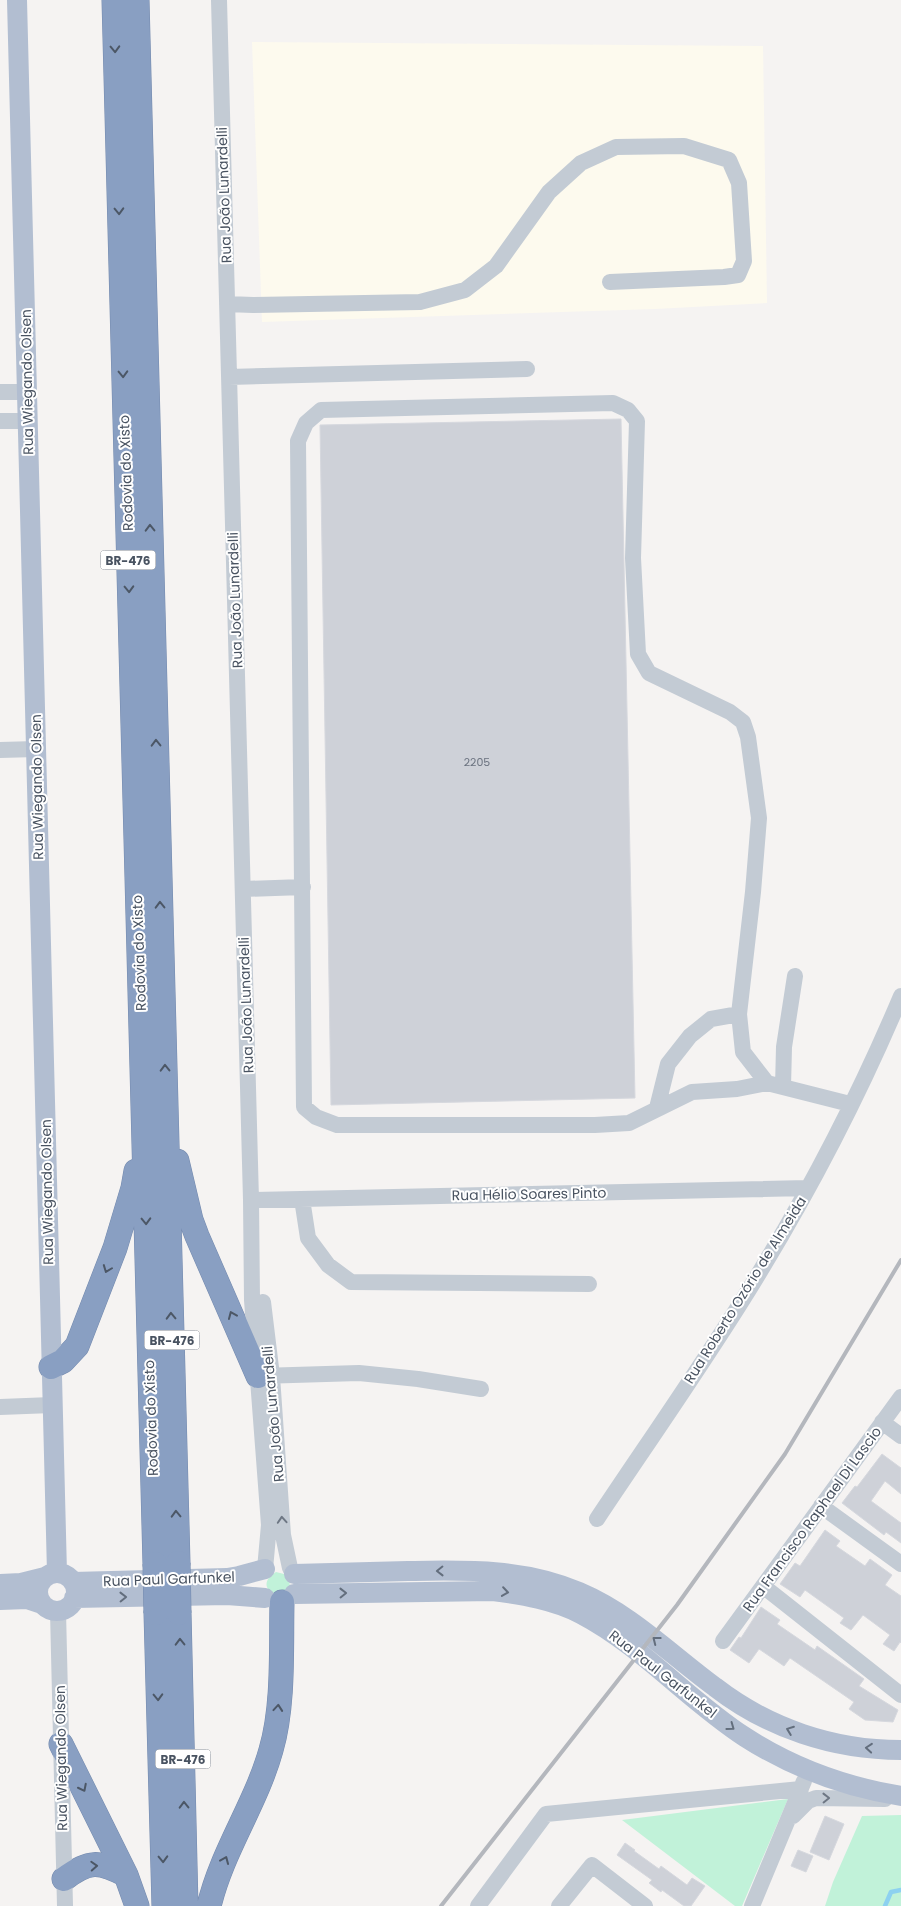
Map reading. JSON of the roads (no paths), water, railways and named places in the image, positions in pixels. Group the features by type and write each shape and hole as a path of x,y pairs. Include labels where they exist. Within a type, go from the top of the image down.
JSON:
{"highway":[{"name":"Rodovia do Xisto","path":"114,0 154,1118 166,1563 186,1906"},
{"name":"Rodovia do Xisto","path":"137,0 154,1118"},
{"path":"51,1367 63,1361 77,1346 115,1248 154,1118"},
{"path":"154,1118 191,1220 265,1376"},
{"path":"209,1906 224,1860 256,1791 272,1749 279,1704 280,1598"},
{"name":"Rodovia do Xisto","path":"164,1906 168,1613"},
{"path":"61,1744 126,1875 137,1906"},
{"path":"64,1879 78,1869 92,1864 107,1866 126,1875"}],"main road":[{"name":"Rua Wiegando Olsen","path":"17,0 52,1405 62,1583 39,1587 39,1598 50,1607"},
{"path":"277,1564 292,1571 297,1584 280,1598 261,1593 259,1580 265,1569 277,1564"},
{"name":"Rua Paul Garfunkel","path":"62,1583 227,1578 265,1569"},
{"name":"Rua Paul Garfunkel","path":"292,1571 488,1571 536,1578 578,1591 619,1612 715,1687 757,1714 781,1726 836,1744 901,1750"},
{"name":"Rua Paul Garfunkel","path":"0,1584 21,1582 62,1583 280,1598 493,1591 513,1593 558,1605 579,1614 624,1641 745,1737 781,1757 809,1770 854,1786 901,1798"},
{"path":"0,1600 27,1600 50,1607 68,1607 62,1583"}],"street":[{"name":"Rua João Lunardelli","path":"219,0 251,1200 252,1300 265,1376 282,1524 292,1571"},
{"path":"227,304 420,302 465,290 496,266 549,192 581,163 616,147 684,146 730,160 739,183 744,261 738,275 610,282"},
{"path":"229,377 527,369"},
{"path":"0,392 27,392"},
{"path":"775,1085 744,1052 739,1014 753,892 759,818 748,737 743,722 730,712 649,673 638,654 633,558 637,421 628,410 613,403 322,410 306,423 298,441 304,1107 316,1117 337,1124 595,1125 629,1123 656,1108 692,1092 737,1088 775,1085 850,1104"},
{"path":"0,421 28,420"},
{"path":"0,750 36,749"},
{"path":"243,889 303,887"},
{"path":"775,1085 784,1047 794,976"},
{"name":"Rua Roberto Ozório de Almeida","path":"597,1519 739,1305 808,1188 901,996"},
{"path":"656,1108 668,1064 690,1036 711,1019 739,1014"},
{"name":"Rua Hélio Soares Pinto","path":"251,1200 808,1188"},
{"path":"302,1199 308,1238 328,1264 351,1282 589,1284"},
{"path":"265,1376 359,1373 418,1379 481,1389"},
{"name":"Rua João Lunardelli","path":"265,1376 269,1525 265,1569"},
{"name":"Rua Francisco Raphael Di Lascio","path":"723,1641 901,1398"},
{"path":"0,1407 52,1405"},
{"path":"882,1422 901,1436"},
{"path":"821,1506 901,1564"},
{"path":"763,1586 901,1695"},
{"name":"Rua Wiegando Olsen","path":"50,1607 61,1744 65,1906"},
{"path":"752,1906 809,1770"},
{"path":"478,1906 546,1814 801,1789"},
{"path":"787,1823 799,1808 816,1798 901,1798"},
{"path":"559,1906 592,1865 645,1906"}],"waterway":[{"path":"885,1906 891,1892 901,1890"}],"railway":[{"path":"441,1906 677,1605 785,1454 901,1260"}]}
